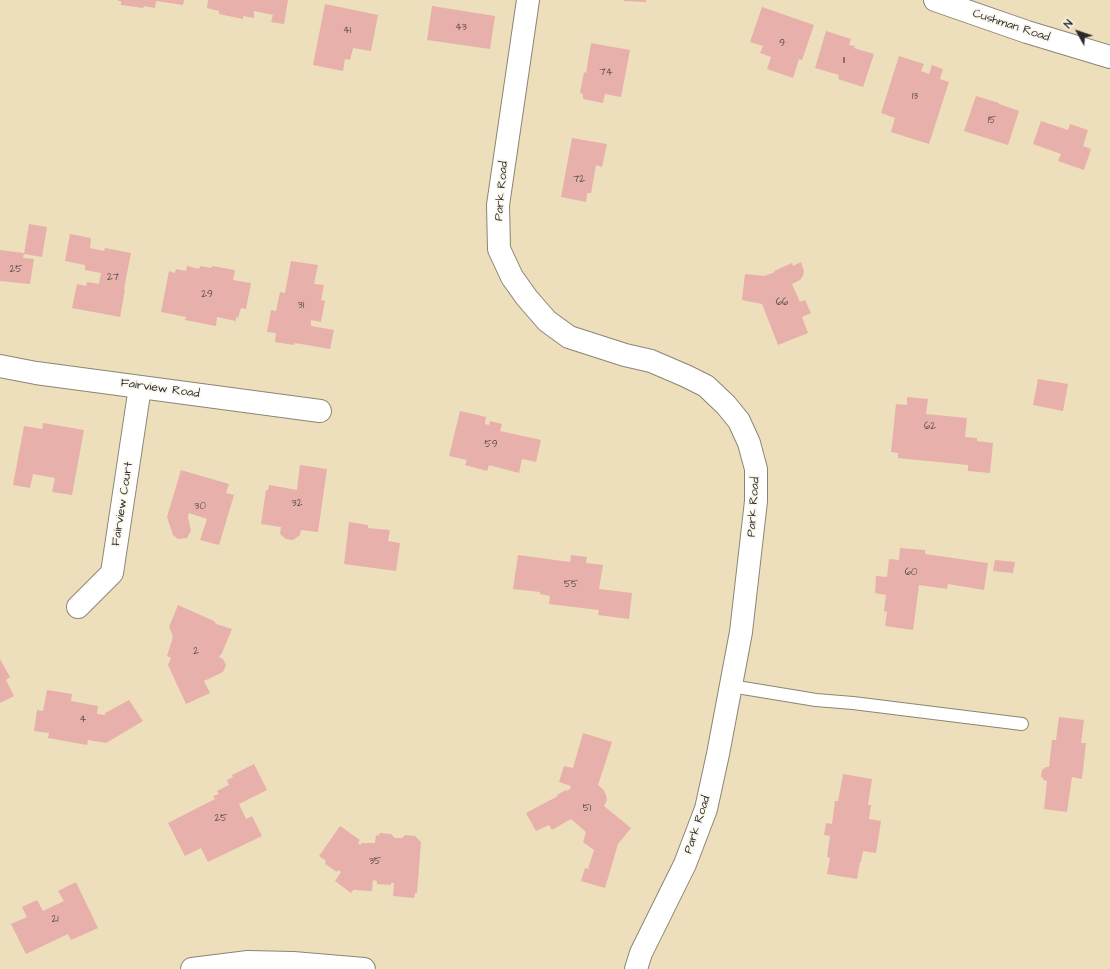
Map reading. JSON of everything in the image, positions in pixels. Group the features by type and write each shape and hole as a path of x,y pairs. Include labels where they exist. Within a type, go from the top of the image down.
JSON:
{"street":[{"name":"Park Road","path":"528,0 498,205 499,250 512,277 527,298 547,321 569,337 651,362 706,386 726,405 739,421 749,443 756,469 756,501 741,632 718,754 706,808 686,864 641,953 636,969"},
{"name":"Cushman Road","path":"935,0 1027,32 1110,57"},
{"name":"Fairview Road","path":"0,366 36,373 320,411"},
{"name":"Fairview Court","path":"78,607 112,573 140,387"},
{"path":"192,969 248,962 293,963 364,969"}],"lane":[{"path":"731,686 816,700 854,703 1022,724"}],"building":[{"path":"118,0 184,0 183,5 156,1 155,8 144,6 143,8 121,5 121,1"},
{"path":"208,0 288,0 284,24 271,22 273,15 254,11 254,18 243,16 243,19 219,14 219,11 207,8"},
{"path":"646,0 646,2 624,1"},
{"path":"325,4 378,15 371,51 353,48 350,60 345,59 343,71 313,65"},
{"path":"432,6 495,16 490,49 427,40"},
{"path":"762,7 814,25 802,60 799,59 793,78 767,69 771,57 760,53 763,46 750,42"},
{"path":"826,31 851,39 849,45 874,54 863,87 838,79 839,75 815,68"},
{"path":"591,43 630,50 621,97 605,94 603,103 583,99 583,94 580,93 584,72 586,73"},
{"path":"899,56 924,64 921,71 929,74 932,65 943,69 940,79 949,82 929,144 891,132 895,118 881,113"},
{"path":"976,96 1019,111 1008,145 964,131"},
{"path":"1041,121 1068,130 1070,124 1088,130 1083,146 1091,149 1084,170 1058,161 1061,154 1033,144"},
{"path":"572,138 607,144 602,167 596,165 591,193 587,193 586,202 561,197"},
{"path":"29,224 47,227 42,257 24,254"},
{"path":"70,234 91,238 90,248 104,251 105,248 131,253 120,317 72,308 77,284 86,286 87,282 99,284 101,273 85,270 85,265 65,261"},
{"path":"0,250 24,253 23,258 34,259 30,284 0,281"},
{"path":"291,261 318,265 314,284 324,285 321,300 325,301 321,322 311,320 311,326 334,330 330,349 295,343 294,345 275,342 276,333 267,332 271,310 276,311 280,292 285,293"},
{"path":"801,262 804,271 803,276 800,280 792,284 800,302 805,300 811,313 802,317 808,333 778,345 762,304 742,300 745,274 764,276 792,263 793,266"},
{"path":"187,266 199,269 200,266 211,268 212,266 235,270 233,280 251,283 246,309 241,308 238,318 236,317 236,321 217,317 216,326 185,320 186,317 161,312 169,271 175,273 176,269 186,271"},
{"path":"1038,379 1068,384 1063,411 1033,405"},
{"path":"907,397 928,399 926,414 967,418 965,437 977,438 977,441 993,443 990,473 968,471 968,465 898,458 898,453 891,452 896,404 907,405"},
{"path":"460,411 486,417 485,424 489,425 490,421 502,424 500,431 541,440 536,462 522,459 519,473 489,465 487,471 465,465 467,460 449,456"},
{"path":"43,423 84,430 72,495 52,492 55,478 33,474 30,488 13,485 24,426 42,429"},
{"path":"300,465 327,469 318,532 301,530 300,535 293,540 286,539 280,534 281,527 261,524 266,490 268,490 269,485 297,490"},
{"path":"181,470 229,484 226,493 234,495 219,545 200,540 207,519 189,513 188,517 191,531 187,538 178,539 173,535 167,517"},
{"path":"349,522 368,525 368,528 390,530 388,541 400,543 396,571 344,564"},
{"path":"900,548 925,550 925,554 988,563 984,590 948,584 947,589 919,585 913,630 885,626 887,612 884,611 886,595 875,593 876,576 887,577 889,559 899,560"},
{"path":"518,555 570,562 571,555 587,557 586,563 603,565 599,589 632,593 629,619 598,615 599,610 549,604 550,596 540,594 540,592 513,589"},
{"path":"995,560 1015,562 1013,573 993,571"},
{"path":"178,605 214,621 216,624 232,629 219,657 223,659 226,665 223,672 204,681 210,693 186,704 168,665 171,658 167,656 173,637 171,637 173,636 169,627"},
{"path":"0,659 10,677 6,680 14,696 0,703"},
{"path":"47,690 72,694 71,701 98,706 97,714 105,715 105,713 129,700 143,721 106,743 88,740 87,745 48,738 49,733 34,731 37,710 43,711"},
{"path":"1059,717 1084,720 1081,743 1086,743 1082,779 1072,777 1067,812 1044,809 1047,781 1041,776 1042,770 1049,767 1052,740 1056,740"},
{"path":"583,733 612,742 598,785 603,789 606,795 607,800 604,806 631,828 618,844 605,888 581,881 585,868 588,869 594,850 583,842 586,832 571,819 552,830 549,825 536,831 526,813 570,789 571,786 559,782 564,766 573,768"},
{"path":"254,764 267,790 239,804 246,819 252,816 262,836 208,862 201,848 185,856 168,823 215,799 213,796 219,794 217,791 229,785 227,780 233,777 232,775"},
{"path":"843,774 872,779 868,805 871,805 869,819 881,821 876,853 863,851 857,879 827,874 830,858 827,857 830,836 824,835 826,823 832,824 835,801 838,801"},
{"path":"340,826 360,840 358,843 360,845 362,843 375,843 376,835 378,836 380,833 391,834 395,838 402,838 405,835 415,836 421,842 417,893 415,893 414,898 393,896 394,883 391,883 391,885 377,884 377,881 373,880 372,891 354,890 355,888 351,893 335,881 341,872 338,870 337,872 325,864 326,861 319,856"},
{"path":"76,882 98,928 71,940 68,934 26,954 11,924 27,917 22,907 37,900 43,911 64,901 58,891"}]}
